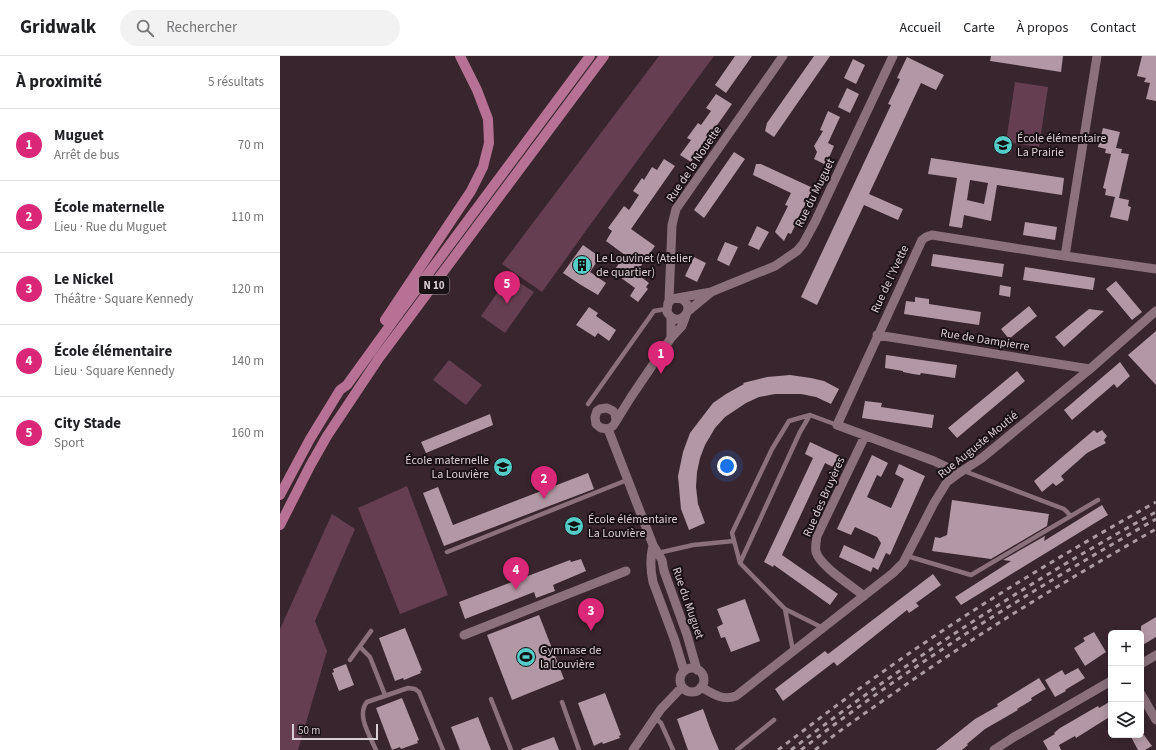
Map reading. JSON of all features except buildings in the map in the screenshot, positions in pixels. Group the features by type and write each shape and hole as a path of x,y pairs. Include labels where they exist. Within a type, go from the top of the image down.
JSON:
{"main road":[{"path":"340,390 342,382 471,192 483,167 489,143 488,120 477,90 460,56"},
{"name":"N 10","path":"280,494 310,439 340,390 347,384 403,306 590,56"},
{"name":"N 10","path":"280,525 327,436 360,385 604,56"}],"street":[{"name":"Rue de la Nouette","path":"669,309 672,226 676,209 783,56"},
{"name":"Rue du Muguet","path":"679,298 711,292 775,266 797,251 803,244 894,56"},
{"path":"1065,256 1097,56"},
{"name":"Rue de l'Yvette","path":"837,425 919,246 926,237 932,236 1156,268"},
{"name":"Rue du Muguet","path":"616,420 671,338 682,326 687,313 711,292"},
{"path":"669,309 677,319 680,319 687,313 688,308 686,302 676,298 669,309 671,338"},
{"name":"Rue Auguste Moutié","path":"701,687 720,697 731,698 736,696 893,573 903,563 942,488 947,482 982,458 1090,369 1156,311"},
{"name":"Rue de Dampierre","path":"877,335 1090,369"},
{"name":"Rue du Muguet","path":"610,409 631,397"},
{"path":"604,408 610,409 615,414 616,420 613,426 608,429 604,429 596,424 595,418 598,411 604,408"},
{"path":"837,425 961,472"},
{"name":"Rue du Muguet","path":"608,429 655,549 662,560 664,571 688,635 697,670"},
{"name":"Rue des Bruyères","path":"864,596 825,565 818,557 815,544 817,536 865,436"},
{"name":"Rue du Muguet","path":"655,549 650,556 650,573 675,641 684,672"},
{"path":"464,635 626,571"},
{"path":"1144,662 1156,655"},
{"path":"690,669 697,670 703,678 701,687 695,692 684,690 680,680 682,674 690,669"},
{"path":"994,750 1108,683"},
{"path":"633,750 661,709 682,687"},
{"path":"1144,699 1156,720"}],"lane":[{"path":"588,404 654,311 669,309"},
{"path":"823,628 785,609 740,563 732,533 772,449 789,421 810,415 837,425"},
{"path":"740,563 800,432 810,415"},
{"path":"961,472 1064,509 1070,515"},
{"path":"447,552 627,480"},
{"path":"907,556 971,575 1070,515 1098,500"},
{"path":"655,549 734,540"},
{"path":"785,609 793,651"},
{"path":"350,660 371,631"},
{"path":"360,647 370,657 385,695"},
{"path":"376,750 362,713 363,707 367,702 408,688 415,689 419,692 443,750"},
{"path":"490,699 511,750"},
{"path":"562,702 579,750"},
{"path":"655,718 661,723 673,750"},
{"path":"737,750 774,720"}],"shaded area":[{"path":"659,56 714,56 542,292 502,264"},
{"path":"1015,82 1048,87 1039,147 1006,142"},
{"path":"509,276 534,292 505,333 481,316"},
{"path":"449,360 482,385 466,405 433,380"},
{"path":"407,486 448,595 400,614 358,508"},
{"path":"332,514 355,529 315,621 327,651 298,750 280,750 280,629"}],"railway":[{"path":"778,750 864,685 945,629 1049,563 1156,502"},
{"path":"791,750 834,717 923,654 969,624 1061,566 1156,512"},
{"path":"801,750 843,718 930,657 1065,572 1156,519"},
{"path":"815,750 859,717 965,644 1060,585 1156,529"}],"place":[{"name":"École élémentaire La Prairie","path":"1003,145"},
{"name":"Le Louvinet (Atelier de quartier)","path":"582,265"},
{"name":"City Stade","path":"507,304"},
{"name":"Muguet","path":"661,374"},
{"name":"École maternelle La Louvière","path":"503,467"},
{"name":"École maternelle","path":"544,499"},
{"name":"École élémentaire La Louvière","path":"574,526"},
{"name":"École élémentaire","path":"516,590"},
{"name":"Le Nickel","path":"591,631"},
{"name":"Gymnase de la Louvière","path":"526,657"}]}
